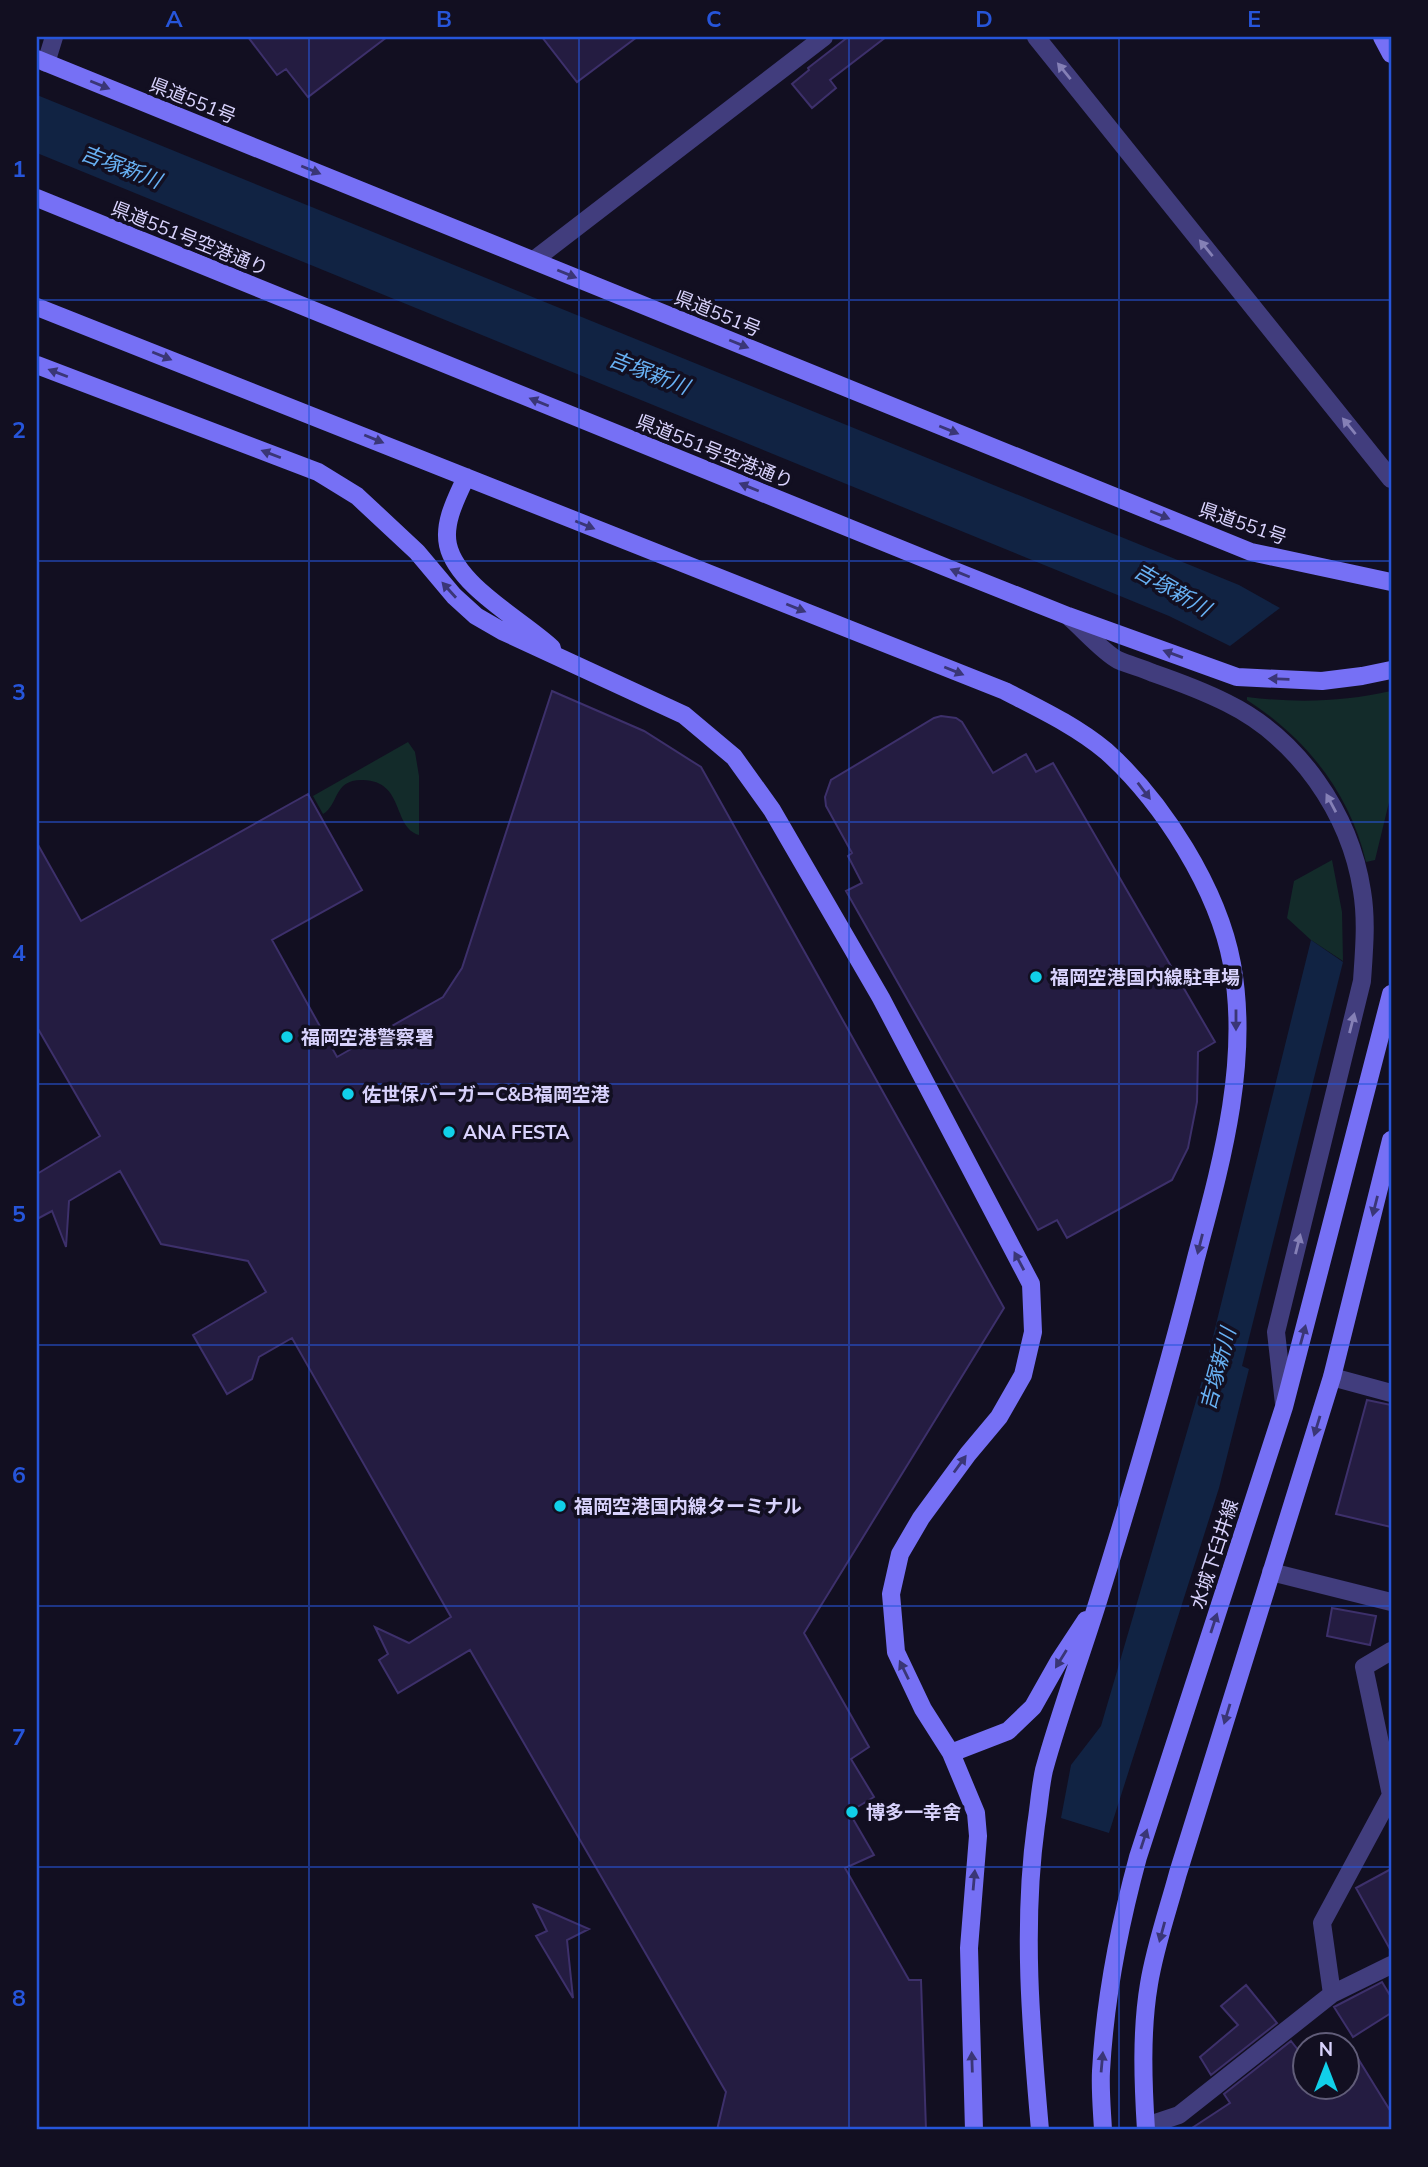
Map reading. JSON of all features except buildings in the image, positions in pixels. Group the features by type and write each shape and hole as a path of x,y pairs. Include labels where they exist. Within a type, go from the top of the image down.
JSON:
{"street":[{"path":"42,61 54,37"},
{"path":"534,260 824,37"},
{"path":"1037,37 1391,479"},
{"path":"1382,37 1391,54"},
{"name":"県道551号","path":"42,61 1251,552 1391,582"},
{"name":"県道551号空港通り","path":"37,198 1068,616 1237,677 1322,681 1391,670"},
{"path":"37,307 1005,691 1057,718 1104,749 1136,780 1191,856 1219,919 1232,964 1237,1014 1235,1076 1228,1129 1188,1293 1136,1480 1043,1773 1031,1864 1028,1934 1029,2007 1040,2130"},
{"path":"37,365 318,472 357,496 391,526 453,596 476,615 502,631 684,715 734,757 772,810 881,998 1031,1284 1033,1332 1023,1375 999,1417 921,1518 900,1554 891,1594 895,1652 923,1709 951,1753 976,1812 969,1948 974,2130"},
{"path":"466,477 452,510 448,544 453,557 468,581 537,634 562,658"},
{"path":"1068,616 1117,659 1197,688 1231,705 1275,734 1308,769 1327,795 1347,837 1359,872 1365,931 1362,981 1276,1332 1284,1407"},
{"name":"水城下臼井線","path":"1103,2130 1101,2073 1107,2001 1121,1920 1138,1857 1284,1407 1391,994"},
{"path":"1391,1140 1332,1377 1178,1873 1149,1984 1144,2034 1146,2128 1179,2115 1332,1994 1391,1965"},
{"path":"1332,1377 1391,1393"},
{"path":"1271,1572 1391,1602"},
{"path":"951,1753 1008,1731 1033,1707 1059,1661 1098,1602"},
{"path":"1332,1994 1322,1923 1391,1795 1364,1667 1391,1651"}],"green space":[{"path":"1391,691 1391,794 1375,860 1366,862 1349,813 1323,769 1288,732 1247,700 1247,697 1319,700"},
{"path":"408,742 415,752 419,776 419,835 405,823 386,788 376,782 363,780 346,784 323,814 313,796"},
{"path":"1332,860 1342,912 1343,961 1311,940 1287,918 1294,881"}],"water":[{"name":"吉塚新川","path":"37,95 1239,585 1280,608 1230,646 1169,616 37,153"},
{"name":"吉塚新川","path":"1311,940 1343,962 1242,1366 1249,1369 1219,1488 1109,1833 1061,1818 1071,1765 1101,1726 1203,1377"}],"place":[{"name":"福岡空港国内線駐車場","path":"1036,977"},
{"name":"福岡空港警察署","path":"287,1037"},
{"name":"佐世保バーガーC&B福岡空港","path":"348,1094"},
{"name":"ANA FESTA","path":"449,1132"},
{"name":"福岡空港国内線ターミナル","path":"560,1506"},
{"name":"博多一幸舍","path":"852,1812"}]}
